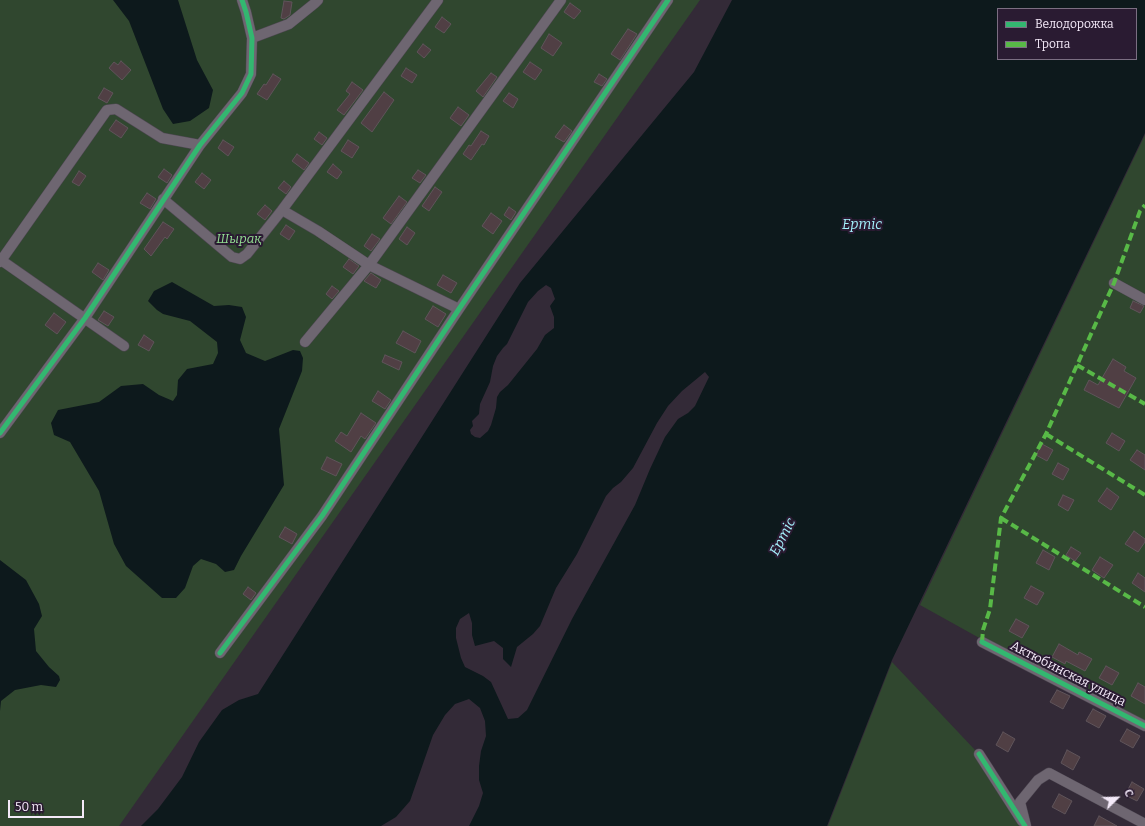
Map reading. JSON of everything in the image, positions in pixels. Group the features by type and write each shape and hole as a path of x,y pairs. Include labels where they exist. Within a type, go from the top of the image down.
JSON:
{"street":[{"path":"0,433 85,318 200,144 242,93 251,74 252,38 242,0"},
{"path":"252,38 289,24 318,0"},
{"path":"164,199 232,257 240,259 247,254 282,210 438,0"},
{"path":"306,342 369,265 561,0"},
{"path":"220,653 322,516 459,309 668,0"},
{"path":"124,346 1,261 107,110 116,109 162,138 200,144"},
{"path":"282,210 318,231 369,265 459,309"},
{"path":"1114,283 1145,300"},
{"name":"Актюбинская улица","path":"982,642 1145,726"},
{"path":"979,754 1025,826"},
{"path":"1025,826 1020,802 1038,780 1049,773 1145,824"}],"green space":[{"name":"Шырақ","path":"0,0 700,0 119,826 0,826"},
{"path":"1145,135 1145,730 920,605"},
{"path":"892,662 975,750 1023,826 828,826"}],"water":[{"path":"113,0 178,0 197,60 213,90 209,108 190,121 173,124 163,109 129,21"},
{"name":"Ертіс","path":"732,0 1145,0 1145,133 892,660 827,826 469,826 479,806 483,793 479,780 479,766 481,751 486,736 485,721 480,708 469,699 455,704 445,715 433,735 410,801 396,817 381,826 141,826 158,809 182,777 199,742 222,710 239,700 258,694 520,283 694,72","holes":["546,285 551,288 555,299 550,306 554,317 554,328 545,335 537,349 508,385 500,392 497,397 496,408 488,431 480,438 475,437 471,434 470,430 473,426 472,421 479,414 480,404 490,382 493,366 497,356 507,344 528,302","705,372 709,377 695,406 688,413 678,419 665,437 635,505 572,619 527,710 518,718 508,719 491,682 465,667 456,638 456,628 460,619 469,613 475,646 494,641 503,648 503,659 511,667 517,647 540,626 556,588 577,554 606,496 633,468 657,423 668,406 682,391"]},
{"path":"172,282 214,306 229,305 242,307 246,317 240,340 246,353 265,361 293,350 300,351 303,358 302,371 279,429 284,485 234,570 225,572 216,564 201,559 193,566 185,588 176,598 162,598 126,566 114,544 99,491 70,442 54,435 51,423 58,410 99,402 121,386 143,384 159,395 173,401 177,395 178,380 187,369 213,364 218,353 217,342 190,321 163,314 148,301 154,291"},
{"path":"0,560 26,580 39,604 42,616 34,629 36,651 49,667 59,676 60,680 56,687 41,685 15,690 1,701 0,711"}],"building":[{"path":"284,1 292,2 290,15 284,19 281,18"},
{"path":"570,3 581,11 574,19 564,12"},
{"path":"442,17 451,24 444,33 435,27"},
{"path":"628,29 637,34 620,60 611,54"},
{"path":"549,34 562,43 553,56 541,48"},
{"path":"423,44 431,50 424,58 417,52"},
{"path":"121,61 131,70 122,80 109,68 114,62 118,65"},
{"path":"530,62 542,70 535,80 523,72"},
{"path":"406,68 417,75 412,83 401,76"},
{"path":"491,73 497,77 483,97 476,91"},
{"path":"273,74 281,79 267,100 257,94 264,84 266,85"},
{"path":"599,74 607,79 602,86 594,82"},
{"path":"352,82 363,90 344,115 337,110 350,94 346,91"},
{"path":"104,88 113,93 107,103 98,98"},
{"path":"384,92 394,100 372,132 361,123"},
{"path":"509,93 518,99 513,108 503,101"},
{"path":"458,107 469,115 461,126 450,118"},
{"path":"116,120 128,128 121,138 109,130"},
{"path":"564,125 572,131 564,142 555,137"},
{"path":"481,131 489,136 484,145 482,144 471,160 463,154 469,145 471,146"},
{"path":"319,132 327,138 322,145 314,139"},
{"path":"223,140 234,147 228,156 218,148"},
{"path":"348,140 359,147 352,158 341,151"},
{"path":"297,154 309,163 304,170 292,161"},
{"path":"333,164 342,172 337,179 327,172"},
{"path":"164,169 172,175 167,183 158,177"},
{"path":"418,170 426,175 420,183 412,178"},
{"path":"79,171 86,176 79,186 72,182"},
{"path":"202,173 211,180 204,189 195,182"},
{"path":"284,181 291,187 286,194 278,188"},
{"path":"435,187 442,192 429,211 422,206"},
{"path":"147,193 156,199 150,209 140,203"},
{"path":"399,196 407,202 391,224 383,218"},
{"path":"265,205 272,211 265,220 257,214"},
{"path":"509,207 516,212 511,220 504,215"},
{"path":"491,213 502,221 493,234 482,226"},
{"path":"163,222 174,229 167,239 165,237 151,256 144,249"},
{"path":"286,225 295,231 289,240 280,234"},
{"path":"407,227 415,233 407,245 399,239"},
{"path":"372,234 380,239 371,251 364,246"},
{"path":"349,259 359,266 353,274 343,267"},
{"path":"98,263 109,270 103,280 92,272"},
{"path":"371,273 381,280 376,288 364,281"},
{"path":"443,275 457,283 451,293 437,285"},
{"path":"332,286 339,291 332,299 326,294"},
{"path":"1133,301 1144,306 1140,313 1130,308"},
{"path":"433,306 446,314 438,327 425,319"},
{"path":"104,311 114,317 108,326 98,320"},
{"path":"54,313 66,322 57,334 45,325"},
{"path":"403,331 421,341 415,353 396,343"},
{"path":"144,335 154,342 149,351 138,345"},
{"path":"385,355 402,362 399,370 382,362"},
{"path":"1113,359 1126,367 1124,371 1136,378 1119,408 1084,390 1089,380 1098,385"},
{"path":"378,391 391,400 385,409 372,401"},
{"path":"361,413 376,423 365,439 361,436 351,452 335,441 341,432 347,436"},
{"path":"1112,433 1125,441 1119,451 1106,443"},
{"path":"1042,444 1053,450 1047,461 1036,455"},
{"path":"1137,450 1145,455 1145,470 1130,460"},
{"path":"327,457 342,464 336,476 321,469"},
{"path":"1058,463 1069,469 1063,480 1052,474"},
{"path":"1107,488 1119,497 1111,510 1098,501"},
{"path":"1063,495 1074,500 1068,511 1058,505"},
{"path":"285,527 297,534 292,544 279,537"},
{"path":"1134,531 1145,539 1145,542 1138,552 1125,544"},
{"path":"1071,547 1081,553 1075,561 1066,555"},
{"path":"1043,550 1055,557 1049,570 1036,563"},
{"path":"1100,557 1113,565 1104,578 1092,570"},
{"path":"1138,573 1145,578 1145,592 1132,583"},
{"path":"1031,586 1044,593 1037,605 1024,598"},
{"path":"248,587 256,593 251,600 243,594"},
{"path":"1016,619 1029,626 1022,638 1009,631"},
{"path":"1059,644 1078,655 1079,652 1092,659 1085,671 1066,661 1065,664 1052,657"},
{"path":"1106,666 1119,673 1112,685 1099,678"},
{"path":"1138,683 1145,687 1145,704 1131,696"},
{"path":"1057,690 1070,696 1063,709 1050,702"},
{"path":"1093,709 1106,716 1099,728 1086,721"},
{"path":"1127,729 1140,736 1133,748 1120,741"},
{"path":"1003,732 1015,739 1008,752 996,745"},
{"path":"1067,750 1080,757 1073,770 1061,763"},
{"path":"1132,782 1144,789 1137,801 1125,795"},
{"path":"1059,794 1072,801 1065,814 1052,807"},
{"path":"1099,816 1117,826 1094,826"}],"marked path":[{"path":"982,642 983,630 990,609 1001,518 1046,434 1114,283 1140,211 1145,205"},
{"path":"1077,365 1145,404"},
{"path":"1046,434 1145,495"},
{"path":"1001,518 1145,607"}],"cycle path":[{"path":"0,433 85,318 200,145 242,93 251,74 252,38 242,0"},
{"path":"220,653 322,516 459,309 668,0"},
{"path":"982,642 1145,726"},
{"path":"979,754 1025,826"}]}
